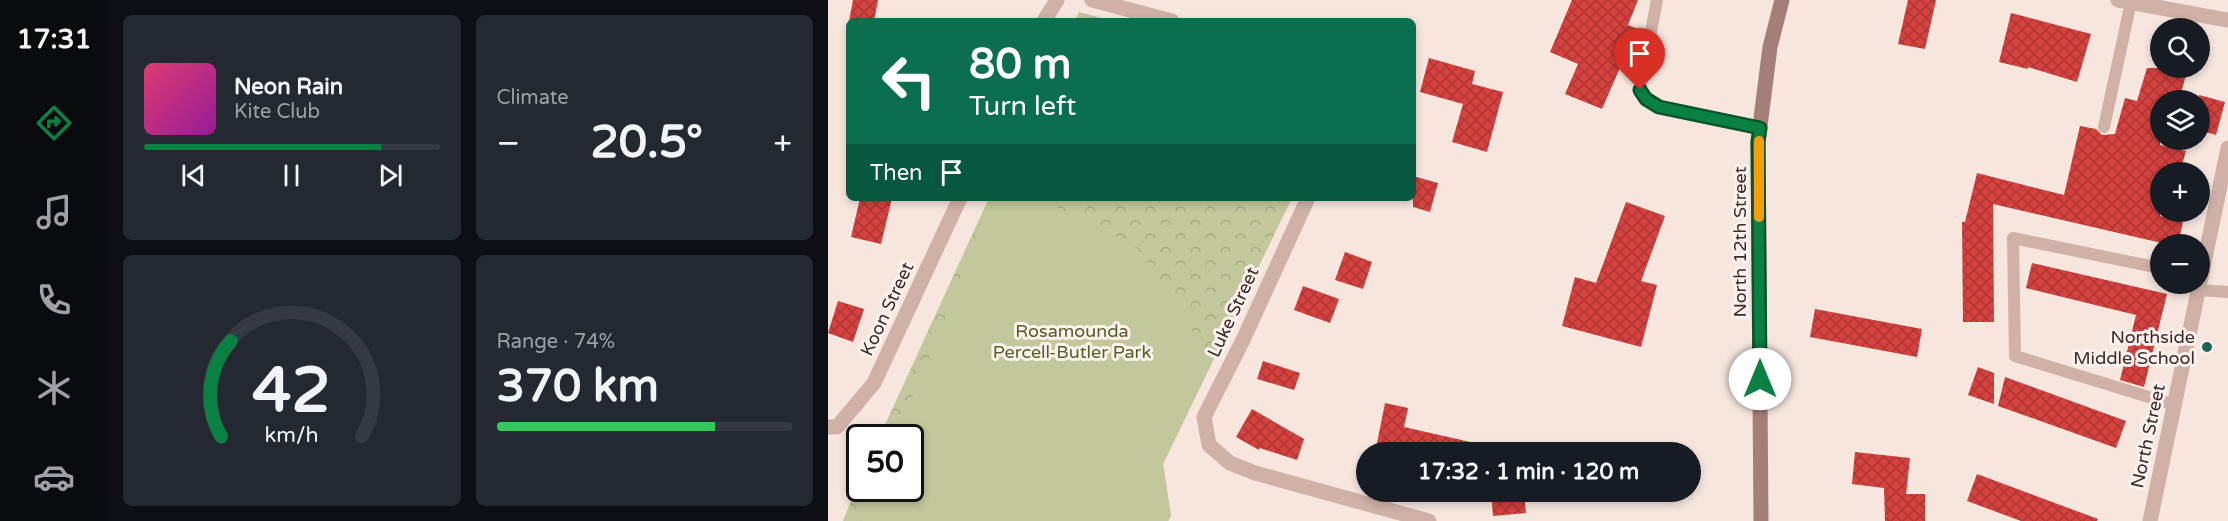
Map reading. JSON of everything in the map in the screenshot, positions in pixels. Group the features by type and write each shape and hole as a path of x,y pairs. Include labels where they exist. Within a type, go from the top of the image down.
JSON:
{"main road":[{"name":"North 12th Street","path":"1761,521 1758,154 1770,47 1782,0"}],"street":[{"path":"1046,18 1057,0"},
{"path":"1092,0 1161,18"},
{"path":"2124,1 2228,20"},
{"name":"North Street","path":"2210,234 2228,148"},
{"name":"Koon Street","path":"832,427 874,383 959,201"},
{"name":"Luke Street","path":"1307,201 1243,340 1204,417 1209,445 1230,463 1255,473 1429,521"},
{"name":"North Street","path":"2150,521 2197,294"}],"lane":[{"path":"1657,0 1640,90 1646,99 1667,110 1760,128"},
{"path":"2104,127 2124,1"},
{"path":"2150,266 2013,238 2015,356 2175,405"},
{"path":"2210,285 2228,292"}],"green space":[{"path":"1079,12 1102,18 1076,18"},
{"name":"Rosamounda Percell-Butler Park","path":"988,201 1291,201 1163,464 1171,516 1168,521 843,521 851,502 924,502 924,424 885,424"},
{"name":"Rosamounda Percell-Butler Park","path":"990,201 1048,203 1133,244 1183,311 1209,368 1163,464 1171,516 1168,521 861,521 857,515 864,502 924,502 924,424 900,424 926,368"}],"building":[{"path":"853,0 878,0 875,18 850,18"},
{"path":"1572,0 1638,0 1628,25 1643,31 1641,41 1630,67 1622,63 1602,109 1565,94 1578,64 1550,52"},
{"path":"1908,0 1936,0 1925,49 1898,44"},
{"path":"2011,13 2091,34 2077,82 2028,67 2028,69 1999,62"},
{"path":"1429,58 1475,71 1472,84 1503,92 1487,152 1452,142 1463,104 1420,92"},
{"path":"2147,68 2150,68 2150,78 2185,78 2182,90 2150,90 2150,150 2186,151 2183,162 2150,162 2150,222 2183,222 2180,234 2150,234 2150,240 1993,204 1994,322 1963,322 1962,222 1965,222 1977,173 2064,195 2080,126 2096,129 2102,135 2115,134 2125,98 2137,101"},
{"path":"2210,98 2225,102 2216,135 2210,133"},
{"path":"1416,177 1438,183 1430,212 1413,207 1413,201 1416,201"},
{"path":"859,201 891,201 881,244 851,237"},
{"path":"1626,202 1665,216 1641,281 1657,285 1641,347 1562,326 1575,277 1596,283"},
{"path":"1345,252 1372,262 1363,289 1335,280"},
{"path":"2032,263 2150,290 2150,294 2167,294 2144,387 2120,380 2136,315 2026,288"},
{"path":"1303,286 1339,299 1330,323 1294,310"},
{"path":"838,301 864,309 853,342 828,333"},
{"path":"1815,309 1922,329 1917,357 1810,337"},
{"path":"1263,361 1300,373 1294,390 1257,379"},
{"path":"1978,367 1994,373 1994,404 1968,395"},
{"path":"2005,377 2126,421 2116,448 1998,406"},
{"path":"1385,403 1408,408 1404,427 1470,442 1377,442"},
{"path":"1252,409 1304,439 1297,460 1260,448 1259,450 1236,437"},
{"path":"1855,452 1910,458 1906,494 1925,494 1925,521 1885,521 1884,488 1852,484"},
{"path":"1977,474 2098,519 2097,521 2021,521 1967,501"},
{"path":"1492,502 1525,502 1526,513 1493,516"}],"slow traffic":[{"path":"1759,141 1759,217"}],"place":[{"name":"Northside Middle School","path":"2207,347"}],"route":[{"path":"1640,90 1646,99 1659,107 1760,128 1758,142 1760,379"}]}
